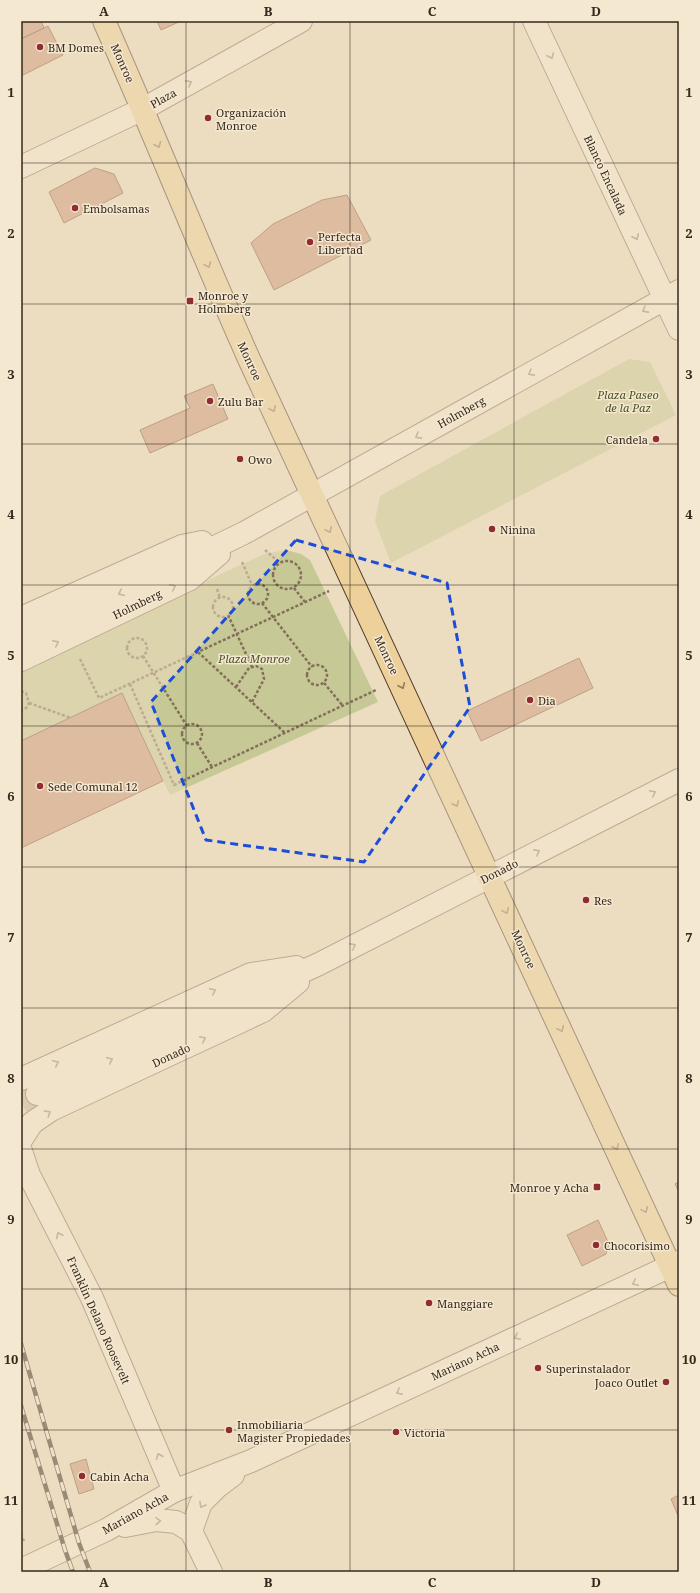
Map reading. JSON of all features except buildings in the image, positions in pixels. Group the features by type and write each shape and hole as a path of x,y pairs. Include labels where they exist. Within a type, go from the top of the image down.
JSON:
{"main road":[{"name":"Monroe","path":"104,21 143,109 218,290 490,876 676,1271"}],"street":[{"name":"Plaza","path":"21,167 143,109 301,21"},
{"name":"Blanco Encalada","path":"534,21 672,295 679,329"},
{"name":"Holmberg","path":"21,641 244,533 672,295"},
{"name":"Holmberg","path":"21,618 182,546 244,533"},
{"name":"Holmberg","path":"21,660 190,579 244,533"},
{"name":"Donado","path":"37,1094 319,964 679,780"},
{"name":"Donado","path":"21,1079 251,974 319,964"},
{"name":"Donado","path":"21,1140 32,1123 51,1110 263,1011 319,964"},
{"name":"Franklin Delano Roosevelt","path":"21,1151 29,1175 92,1298 174,1491"},
{"name":"Mariano Acha","path":"21,1570 106,1530 174,1491 251,1461 676,1271"},
{"name":"Mariano Acha","path":"192,1531 201,1503 217,1487 251,1461"},
{"path":"106,1530 156,1520 176,1522 192,1531 211,1572"}],"path":[{"path":"291,561 300,567 301,580 294,588 286,590 275,583 273,578 275,569 282,562 291,561"},
{"path":"80,659 99,698 353,580"},
{"path":"259,584 265,586 267,589 268,596 262,603 256,603 249,598 249,591 252,585 259,584"},
{"path":"294,588 305,602"},
{"path":"224,597 230,600 232,610 228,616 221,617 214,611 214,605 217,599 224,597"},
{"path":"262,603 312,667"},
{"path":"228,616 252,667"},
{"path":"137,638 144,642 146,647 143,656 138,658 129,655 127,646 131,640 137,638"},
{"path":"198,652 285,733"},
{"path":"143,656 187,726"},
{"path":"236,687 247,670 256,666 262,669 264,675 263,681 252,702"},
{"path":"318,666 324,668 327,674 324,683 315,685 310,682 307,676 312,667 318,666"},
{"path":"130,684 174,785 399,679"},
{"path":"324,683 343,706"},
{"path":"21,691 24,691 28,696 29,702 26,708 21,710"},
{"path":"29,702 71,718"},
{"path":"190,725 196,725 201,730 202,736 197,743 190,744 185,741 182,735 184,728 190,725"},
{"path":"197,743 212,767"}],"highlighted area":[{"path":"296,540 447,583 470,707 364,862 206,840 151,702"}],"green space":[{"name":"Plaza Paseo de la Paz","path":"629,359 650,362 676,415 391,563 375,521 380,496"},
{"name":"Plaza Monroe","path":"286,550 301,554 310,560 378,702 170,795 122,693 21,741 21,668 264,554"}],"tunnel":[{"path":"21,1102 37,1094"}],"railway":[{"path":"21,1344 79,1543 90,1572"},
{"path":"21,1406 73,1572"}],"place":[{"name":"BM Domes","path":"40,47"},
{"name":"Organización Monroe","path":"208,118"},
{"name":"Embolsamas","path":"75,208"},
{"name":"Perfecta Libertad","path":"310,242"},
{"name":"Monroe y Holmberg","path":"190,301"},
{"name":"Zulu Bar","path":"210,401"},
{"name":"Candela","path":"656,439"},
{"name":"Owo","path":"240,459"},
{"name":"Ninina","path":"492,529"},
{"name":"Dia","path":"530,700"},
{"name":"Sede Comunal 12","path":"40,786"},
{"name":"Res","path":"586,900"},
{"name":"Monroe y Acha","path":"597,1187"},
{"name":"Chocorisimo","path":"596,1245"},
{"name":"Manggiare","path":"429,1303"},
{"name":"Superinstalador","path":"538,1368"},
{"name":"Joaco Outlet","path":"666,1382"},
{"name":"Inmobiliaria Magister Propiedades","path":"229,1430"},
{"name":"Victoria","path":"396,1432"},
{"name":"Cabin Acha","path":"82,1476"}]}
